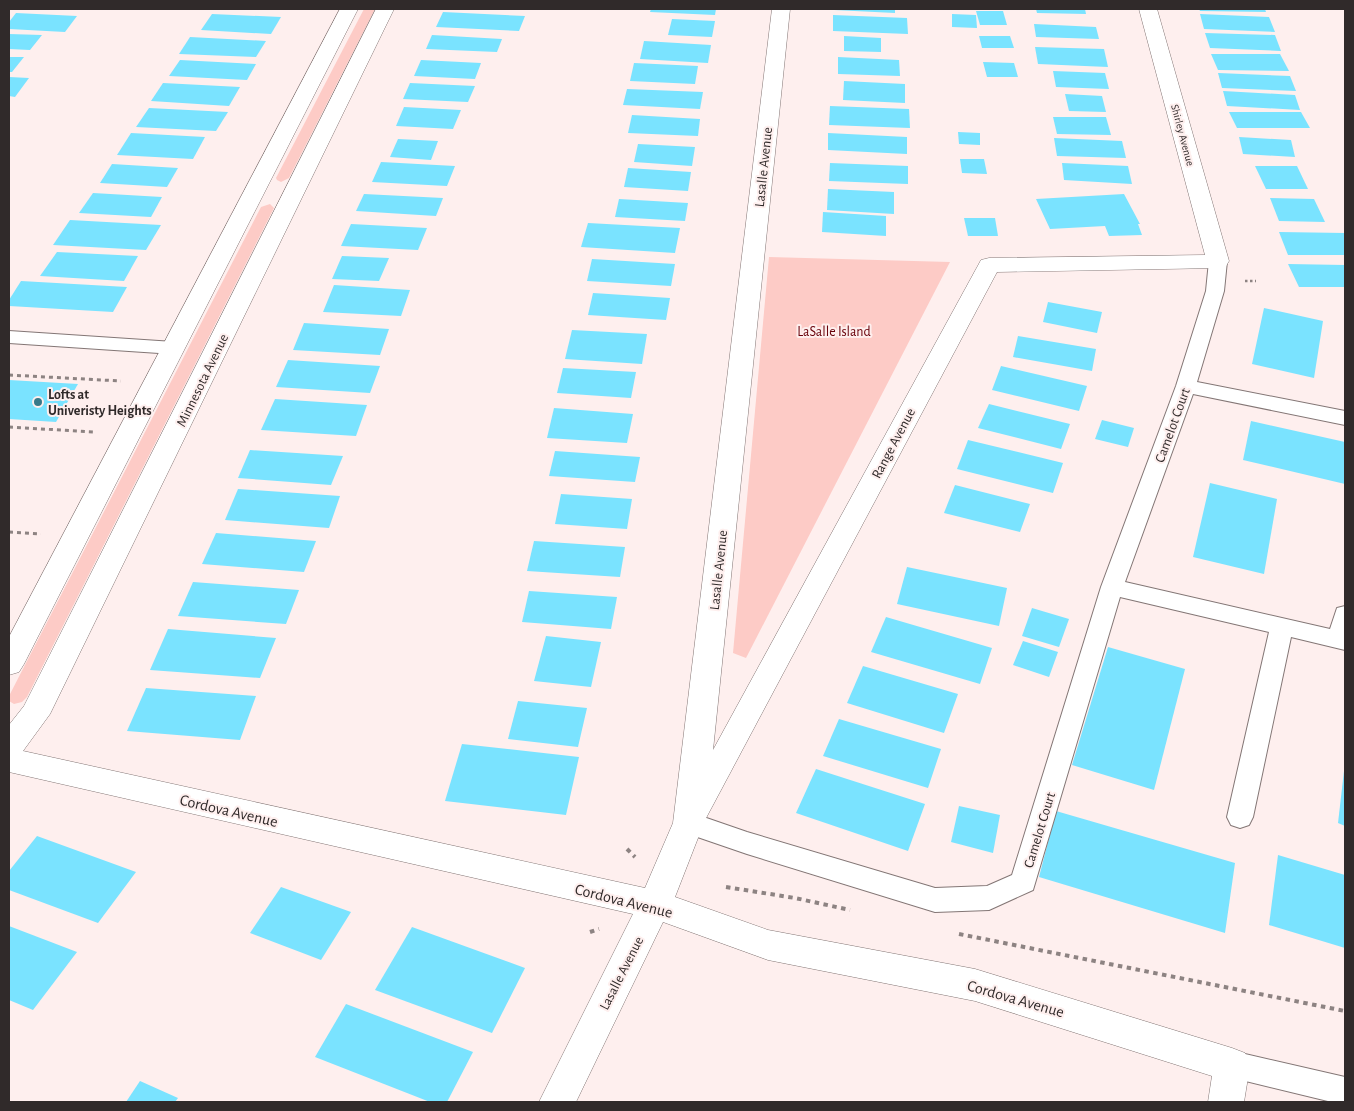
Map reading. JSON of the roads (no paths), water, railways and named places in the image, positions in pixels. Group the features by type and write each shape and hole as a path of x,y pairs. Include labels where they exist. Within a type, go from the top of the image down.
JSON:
{"street":[{"path":"9,664 349,9"},
{"name":"Minnesota Avenue","path":"9,746 35,714 385,9"},
{"name":"Lasalle Avenue","path":"557,1102 655,905 689,823 781,9"},
{"name":"Shirley Avenue","path":"1148,9 1218,261"},
{"path":"253,191 295,192"},
{"name":"Range Avenue","path":"689,823 989,265 1218,261"},
{"name":"Cordova Avenue","path":"9,760 655,905 768,945 975,985 1232,1064"},
{"path":"1226,1102 1232,1064"}],"lane":[{"name":"Camelot Court","path":"689,823 746,843 935,900 989,898 1023,882 1112,587 1186,386 1215,290 1218,261"},
{"path":"9,337 174,348"},
{"path":"1186,386 1345,418"},
{"path":"1112,587 1342,640 1345,614"},
{"path":"1240,817 1282,626"},
{"path":"1232,1064 1345,1091"}],"place":[{"name":"Lofts at Univeristy Heights","path":"38,402"}],"park label":[{"name":"LaSalle Island","path":"834,331"}]}
